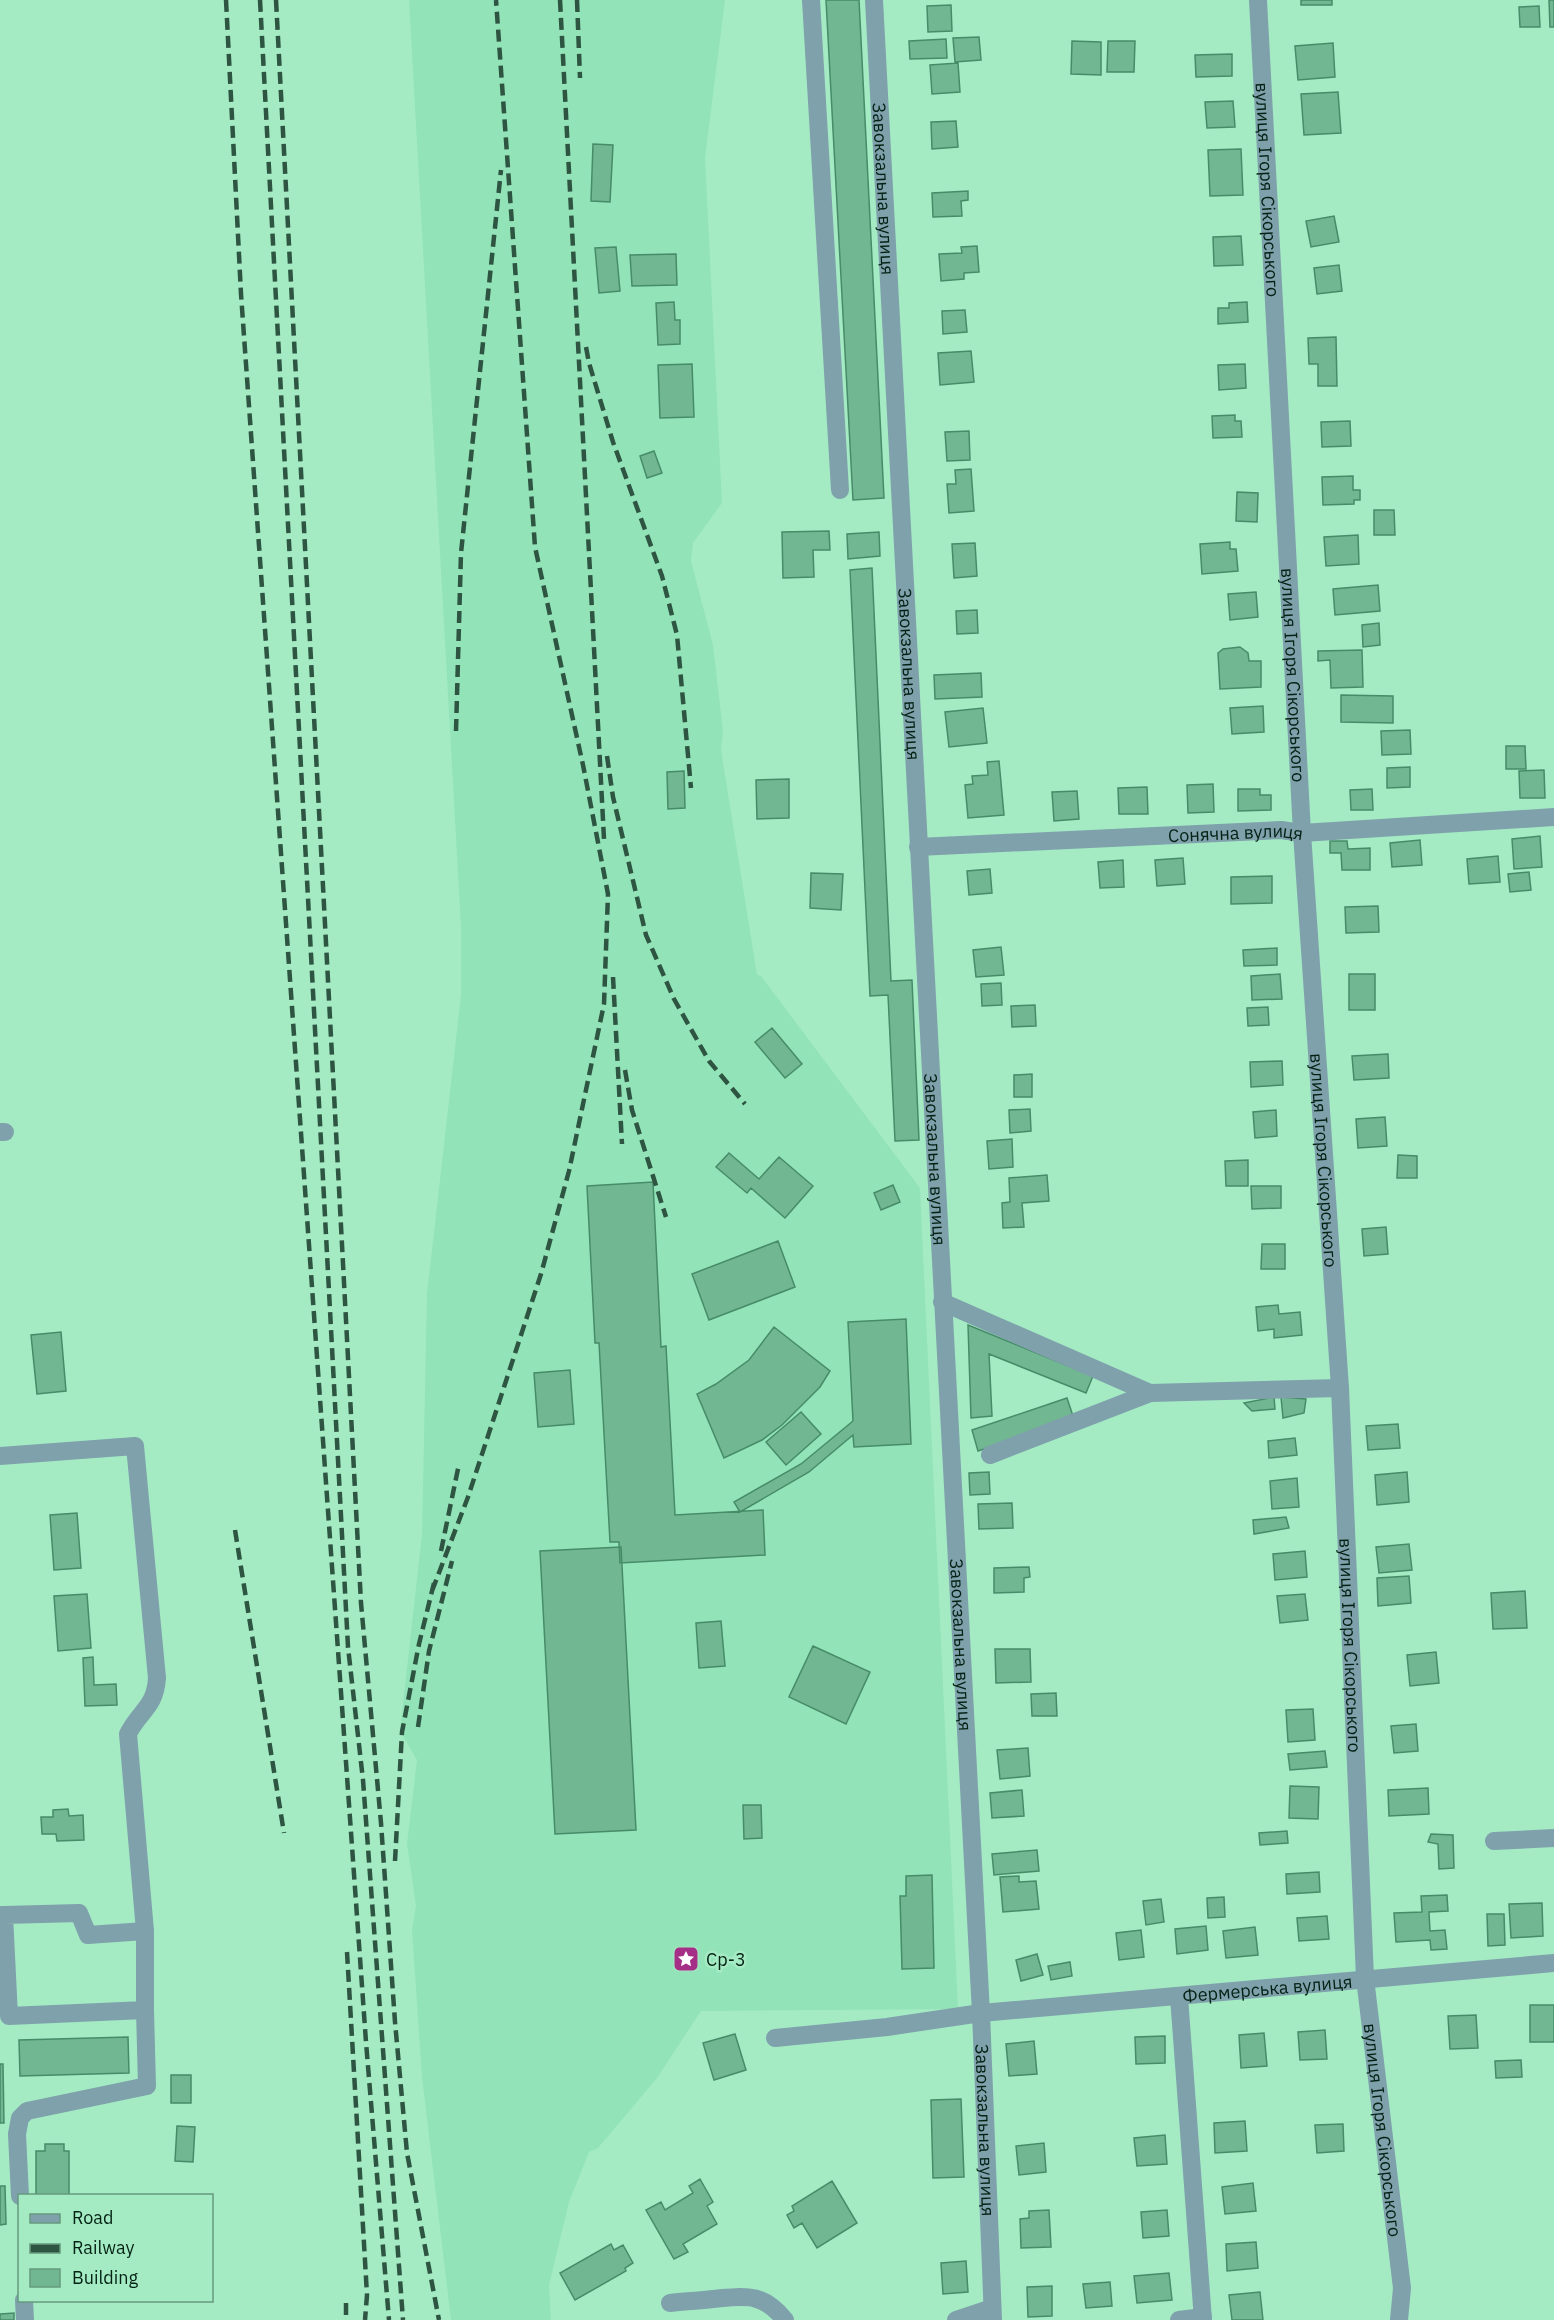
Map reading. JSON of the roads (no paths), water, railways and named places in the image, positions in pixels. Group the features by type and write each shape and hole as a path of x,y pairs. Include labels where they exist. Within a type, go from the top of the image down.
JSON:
{"street":[{"path":"811,0 840,490"},
{"name":"Завокзальна вулиця","path":"874,0 981,2013 992,2314"},
{"name":"вулиця Ігоря Сікорського","path":"1258,0 1302,833 1340,1388 1365,1978 1402,2288 1399,2320"},
{"name":"Сонячна вулиця","path":"918,847 1281,830 1302,833 1554,817"},
{"path":"942,1302 1150,1393"},
{"path":"990,1455 1150,1393 1340,1388"},
{"path":"0,1456 135,1446 157,1678 156,1694 128,1734 145,1931 147,2086 27,2111 20,2118 17,2134 20,2194"},
{"path":"1494,1841 1554,1838"},
{"path":"145,1931 88,1935 79,1913 2,1915 9,2016 145,2010"},
{"name":"Фермерська вулиця","path":"775,2038 887,2027 981,2013 1554,1963"},
{"path":"1179,1997 1203,2319 1179,2320"},
{"path":"670,2302 742,2295 756,2297 768,2303 785,2320"},
{"path":"24,2302 25,2320"},
{"path":"956,2320 992,2314"}],"railway":[{"path":"226,0 241,294 366,2042 389,2320"},
{"path":"260,0 348,1647 363,1780 403,2320"},
{"path":"276,0 361,1603 407,2153 439,2320"},
{"path":"432,1591 468,1497 541,1274 569,1171 604,1004 608,894 583,765 535,547 496,0"},
{"path":"560,0 604,839"},
{"path":"577,0 580,78"},
{"path":"456,731 461,553 501,170"},
{"path":"586,347 613,442 662,576 677,635 691,788"},
{"path":"607,756 613,797 646,935 674,999 709,1061 745,1104"},
{"path":"613,977 622,1144"},
{"path":"625,1070 632,1110 666,1217"},
{"path":"441,1551 459,1464"},
{"path":"235,1530 284,1833"},
{"path":"418,1727 429,1651 452,1561"},
{"path":"395,1861 402,1732 419,1644 434,1583"},
{"path":"347,1952 367,2295 365,2320"},
{"path":"346,2303 346,2320"}],"place":[{"name":"Ср-3","path":"686,1959"}]}
